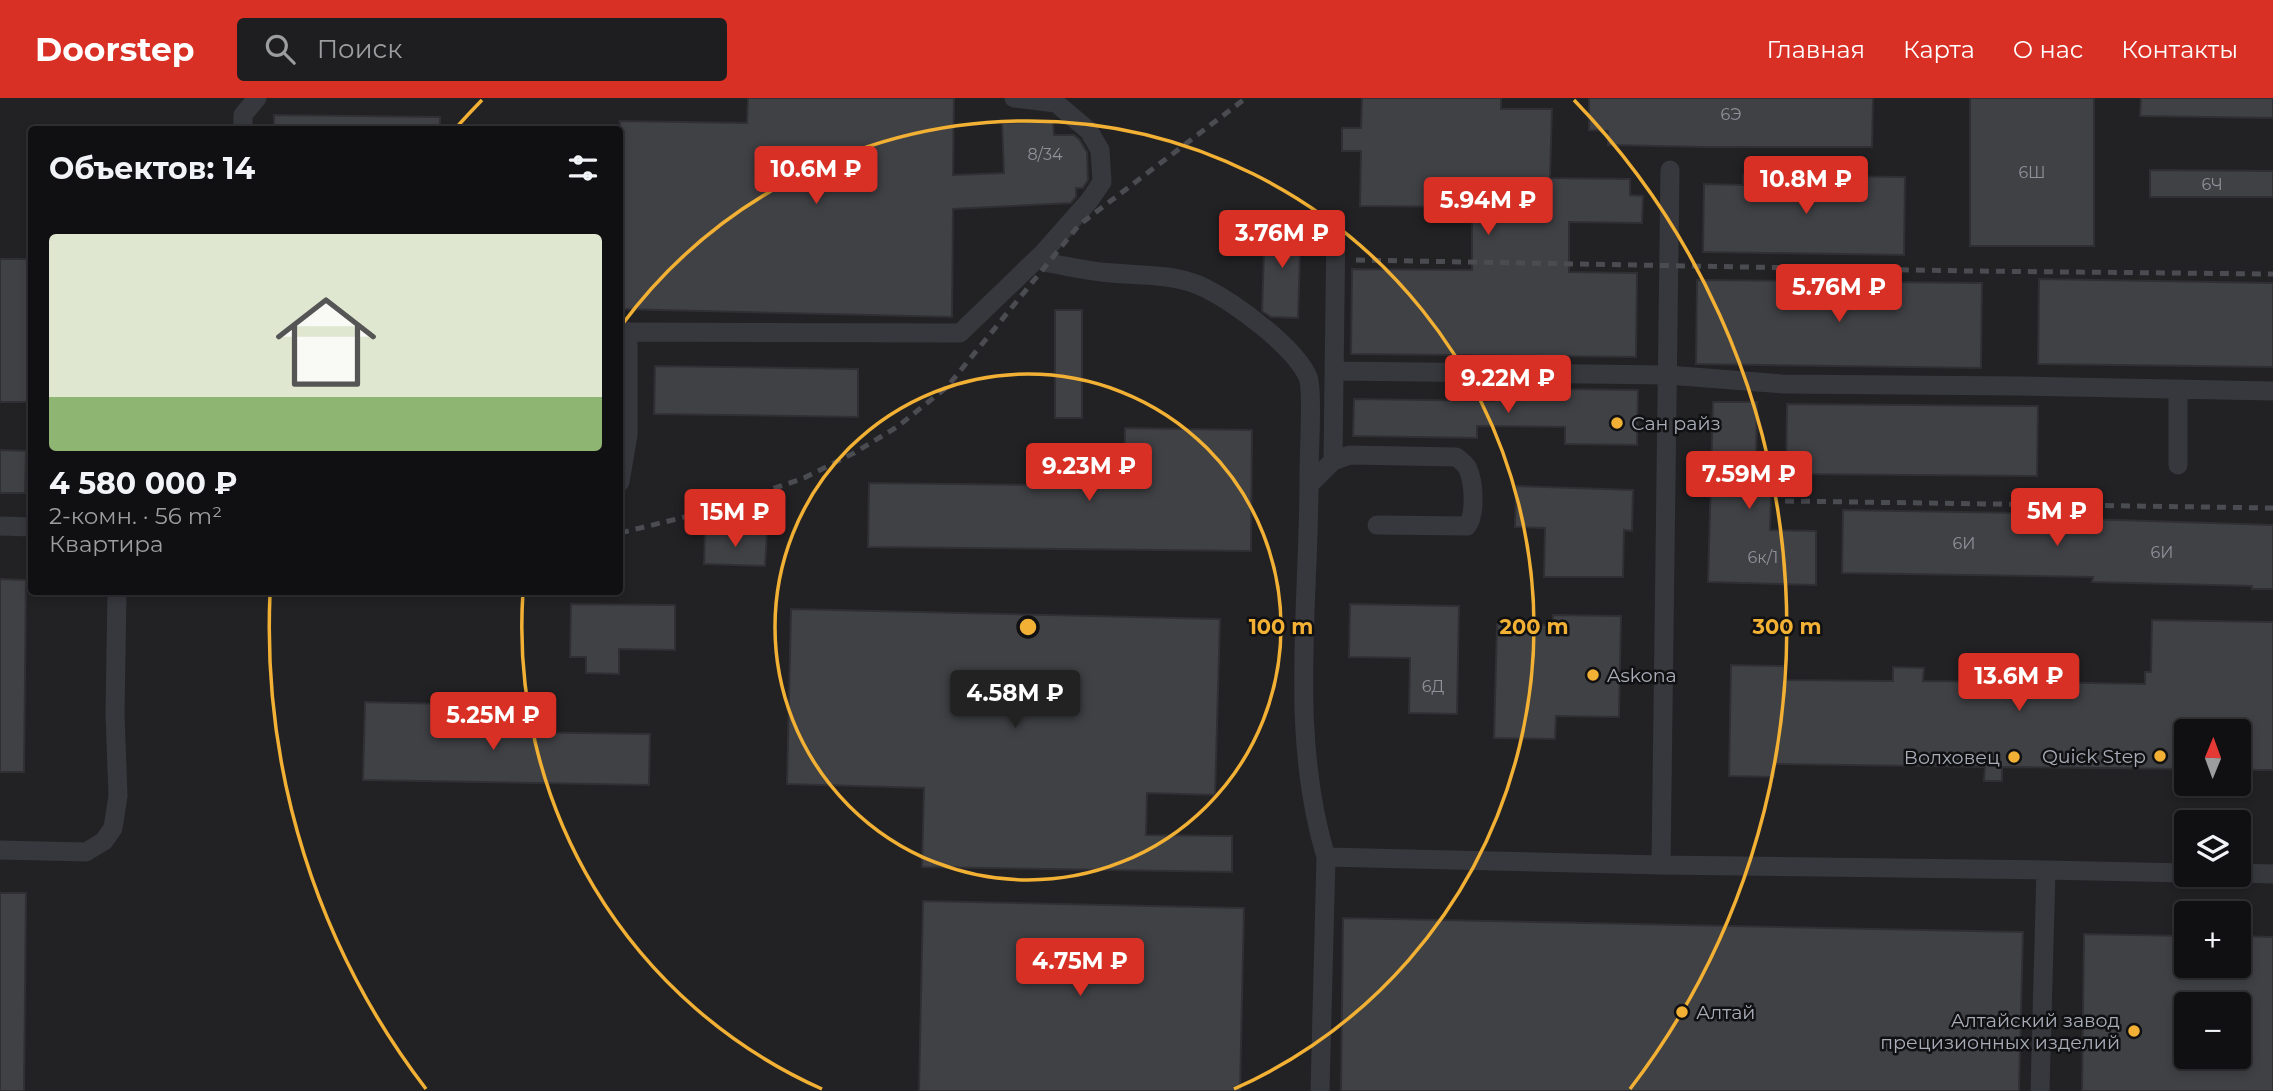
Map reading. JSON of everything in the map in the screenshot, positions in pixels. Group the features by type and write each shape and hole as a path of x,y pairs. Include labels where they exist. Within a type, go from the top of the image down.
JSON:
{"lane":[{"path":"243,126 243,114 257,98"},
{"path":"623,464 628,435 624,332 960,333 1043,253 1089,201 1102,182 1100,150 1089,131 1056,103 1014,98"},
{"path":"1661,865 1671,170"},
{"path":"1333,461 1336,221"},
{"path":"1043,253 1048,263 1100,272 1162,276 1203,287 1249,317 1296,357 1309,380 1303,713 1309,783 1317,828 1326,857 1320,1091"},
{"path":"1334,371 1668,376 1782,384 2273,391"},
{"path":"2178,389 2178,465"},
{"path":"1309,485 1333,461 1350,455 1456,457 1468,467 1474,510 1473,519 1467,526 1377,525"},
{"path":"0,526 28,527"},
{"path":"0,850 86,852 104,841 113,828 118,796 115,713 117,595"},
{"path":"1326,857 2174,873"},
{"path":"2040,1091 2046,870"},
{"path":"2251,873 2273,874"}],"shaded area":[{"path":"0,98 2273,98 2273,1091 0,1091"}],"building":[{"path":"748,98 954,98 953,175 1004,173 1002,123 1053,121 1054,135 1074,135 1087,152 1088,180 1083,188 1076,188 1076,197 1071,203 953,209 952,317 623,309 623,126 620,126 620,121 747,123"},
{"path":"1362,98 1501,98 1501,109 1552,109 1550,178 1630,179 1630,195 1643,196 1642,223 1569,222 1569,272 1637,273 1636,357 1351,354 1352,269 1472,270 1472,207 1360,206 1361,151 1342,151 1342,128 1361,128"},
{"path":"1589,98 1873,98 1872,147 1608,145 1608,131 1589,130"},
{"path":"1970,98 2094,98 2094,246 1970,246"},
{"path":"2141,98 2273,98 2273,118 2140,116"},
{"path":"274,115 440,117 440,126 274,126"},
{"path":"2150,170 2273,171 2273,197 2150,197"},
{"path":"1743,175 1905,177 1904,255 1703,252 1704,184 1743,185"},
{"path":"1265,223 1301,224 1298,318 1271,317 1262,311"},
{"path":"0,259 28,259 28,402 0,402"},
{"path":"2039,279 2273,283 2273,367 2038,364"},
{"path":"1697,280 1982,283 1981,368 1696,364"},
{"path":"1055,310 1082,310 1082,418 1055,418"},
{"path":"655,366 858,369 858,417 654,414"},
{"path":"1494,388 1638,390 1637,445 1565,444 1565,427 1477,426 1477,438 1353,436 1354,399 1494,401"},
{"path":"1713,402 1757,402 1756,467 1772,468 1770,530 1816,531 1816,585 1708,582"},
{"path":"1787,404 2038,406 2037,476 1786,474"},
{"path":"1125,428 1252,430 1251,551 868,547 869,483 1124,486"},
{"path":"0,450 26,451 25,493 0,493"},
{"path":"1516,486 1633,490 1632,531 1624,530 1623,577 1544,577 1545,528 1515,527"},
{"path":"1843,510 2087,514 2087,519 2273,525 2273,589 2252,589 2252,586 2092,582 2093,577 1842,573"},
{"path":"705,531 767,534 765,566 704,564"},
{"path":"0,579 26,580 24,772 0,772"},
{"path":"571,604 675,605 675,650 619,649 619,674 586,673 586,657 570,657"},
{"path":"1350,604 1459,606 1457,714 1409,713 1410,658 1349,657"},
{"path":"791,609 1220,619 1215,795 1147,793 1146,835 1232,836 1232,872 922,867 924,788 787,784"},
{"path":"1553,615 1621,616 1619,717 1556,716 1555,739 1494,738 1497,624 1553,625"},
{"path":"2152,620 2273,622 2273,770 2251,770 2251,719 2174,719 2174,769 2002,767 2002,781 1984,781 1985,767 1774,764 1774,777 1729,776 1731,665 1784,666 1784,680 1893,681 1893,667 1924,668 1923,681 2019,682 2019,671 2039,671 2038,682 2145,684 2145,672 2151,672"},
{"path":"365,702 448,704 448,731 650,734 649,785 363,780"},
{"path":"0,893 26,893 24,1091 0,1091"},
{"path":"923,901 1244,908 1240,1091 919,1091"},
{"name":"Алтай","path":"1343,918 2023,932 2019,1091 1341,1091"},
{"name":"Алтайский завод прецизионных изделий","path":"2084,934 2174,936 2174,978 2251,978 2251,936 2273,937 2273,1091 2082,1091"}],"railway":[{"path":"623,532 705,512 804,478 854,453 897,427 947,387 1079,225 1246,98"},
{"path":"1356,260 2273,274"},
{"path":"1785,501 2273,508"}],"place":[{"name":"Сан райз","path":"1617,423"},
{"name":"Askona","path":"1593,675"},
{"name":"Quick Step","path":"2160,756"},
{"name":"Волховец","path":"2014,757"},
{"name":"Алтай","path":"1682,1012"},
{"name":"Алтайский завод прецизионных изделий","path":"2134,1031"}]}
